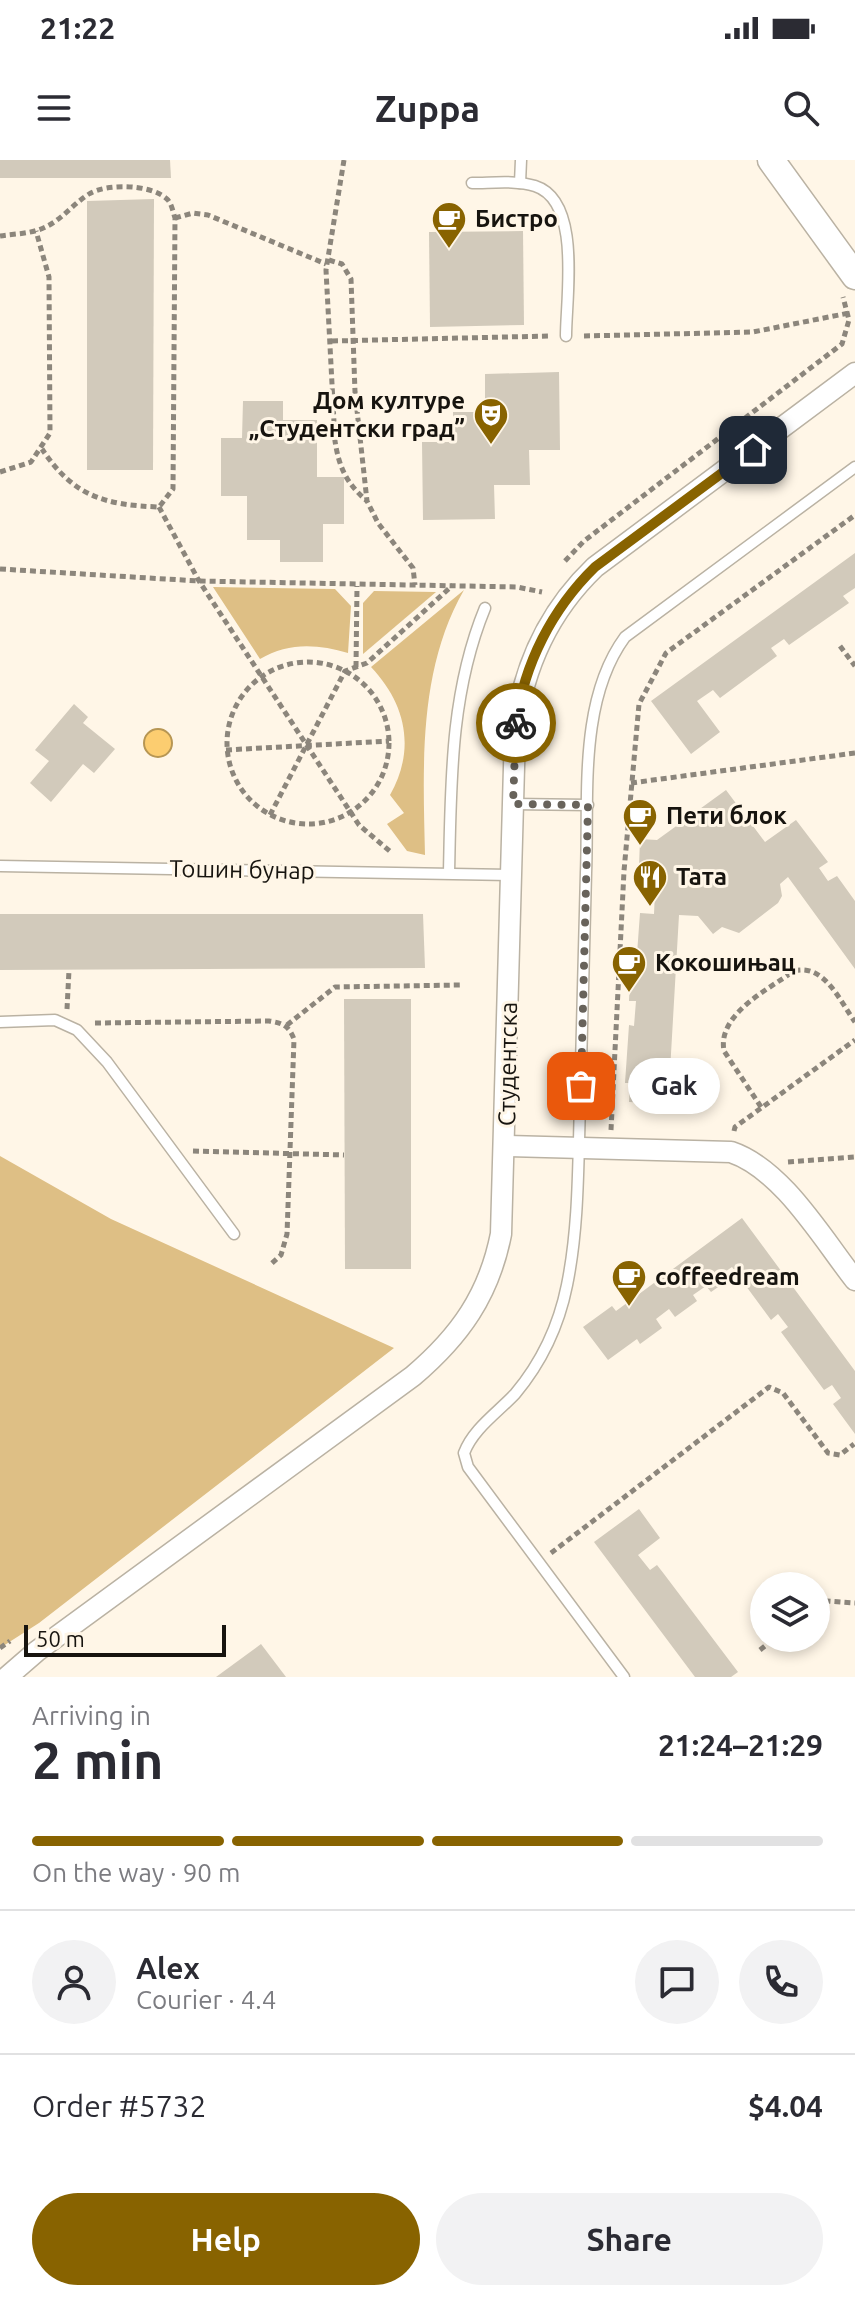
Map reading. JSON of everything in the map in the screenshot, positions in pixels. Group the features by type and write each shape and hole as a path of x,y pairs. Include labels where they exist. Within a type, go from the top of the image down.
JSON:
{"street":[{"path":"771,160 851,282"},
{"name":"Студентска","path":"5,1675 413,1376 455,1338 482,1295 496,1257 506,1146 518,705 542,638 562,604 595,567 855,373"},
{"path":"506,1146 731,1152 759,1165 774,1177 855,1280"}],"lane":[{"path":"520,183 521,160"},
{"path":"472,183 520,183 537,187 551,195 567,226 566,336"},
{"path":"624,1677 468,1467 464,1453 475,1432 526,1380 544,1350 561,1310 574,1238 588,805 598,698 613,653 625,637 855,467"},
{"path":"449,873 451,779 458,706 473,639 485,608"},
{"path":"513,804 588,805"},
{"name":"Тошин бунар","path":"0,866 512,875"},
{"path":"0,1022 66,1023 107,1062 234,1234"}],"path":[{"path":"344,160 328,262 339,465 352,488 367,501"},
{"path":"0,236 36,231 64,218 89,194 103,189 141,189 160,195 169,202 175,218 173,489 159,507"},
{"path":"175,218 193,213 208,215 349,270 355,341 355,392 367,501 378,523 413,568 415,585"},
{"path":"0,472 31,462 50,433 49,277 36,231"},
{"path":"560,568 584,541 842,344 848,330 849,313 842,299 851,282"},
{"path":"332,341 753,332 849,313"},
{"path":"42,449 59,475 74,487 108,500 159,507"},
{"path":"159,507 199,581 351,813 368,836 387,851 399,855"},
{"path":"610,1151 631,783 639,704 666,653 855,515"},
{"path":"0,569 199,581 357,586 454,584 517,587 542,592"},
{"path":"536,603 551,580"},
{"path":"270,816 345,671 367,663 454,584"},
{"path":"356,667 357,586"},
{"path":"840,646 855,666"},
{"path":"303,662 325,664 345,671 364,684 377,701 389,741 385,769 372,794 351,813 325,823 297,824 270,816 248,799 233,776 226,750 229,722 241,696 261,677 303,662"},
{"path":"226,750 389,741"},
{"path":"631,783 855,753"},
{"path":"761,1107 724,1051 723,1042 733,1017 794,971 803,968 821,975 855,1022"},
{"path":"69,970 66,1023 269,1021 287,1025"},
{"path":"287,1025 335,987 461,985"},
{"path":"271,1264 281,1255 287,1234 294,1039 287,1025"},
{"path":"731,1152 735,1127 855,1040"},
{"path":"171,1151 344,1155"},
{"path":"759,1165 855,1157"},
{"path":"540,1561 769,1387 783,1393 828,1453 840,1455 854,1444"},
{"path":"830,1601 855,1603"},
{"path":"0,1648 12,1639"}],"shaded area":[{"path":"213,587 335,589 351,606 348,653 303,646 271,653 260,659"},
{"path":"464,590 438,653 426,719 425,855 407,851 387,824 404,813 390,795 403,761 405,744 399,712 392,696 371,667"},
{"path":"374,591 436,592 363,654 363,603"},
{"path":"158,729 168,733 172,743 168,753 158,757 148,753 144,743 148,733"},
{"path":"0,1156 111,1219 394,1348 39,1623 0,1648"}],"building":[{"path":"0,160 170,160 171,178 0,178"},
{"path":"154,199 153,470 87,470 87,201"},
{"name":"Дом културе „Студентски град”","path":"523,231 524,325 430,327 429,232"},
{"name":"Дом културе „Студентски град”","path":"559,372 560,450 529,450 530,485 494,485 495,519 423,520 422,442 453,442 453,412 485,412 485,374"},
{"path":"243,401 283,401 283,420 317,420 317,477 344,477 344,524 323,524 323,562 280,562 280,540 247,540 247,496 221,496 221,438 242,438"},
{"path":"855,553 855,588 843,596 849,603 789,645 784,639 771,648 777,656 720,698 713,690 697,701 720,732 691,754 651,701"},
{"path":"74,704 88,717 83,723 115,749 94,773 83,764 51,802 30,783 49,761 35,750"},
{"path":"726,790 765,842 796,820 828,862 819,868 828,881 837,876 855,901 855,969 788,877 780,884 782,896 778,903 739,933 722,927 713,934 698,916 679,915 670,1071 686,1072 685,1105 629,1102 630,1083 625,1083 629,1025 634,1026 636,1001 629,1001 631,954 637,954 640,913 654,914 656,868 639,867 640,839 657,840"},
{"path":"0,914 423,914 425,968 0,970"},
{"path":"344,999 411,999 411,1269 345,1269"},
{"path":"742,1218 855,1371 855,1434 833,1404 841,1398 832,1385 824,1390 781,1332 788,1327 778,1314 771,1320 732,1267 719,1276 724,1283 711,1292 706,1286 693,1295 697,1301 675,1317 669,1309 656,1319 662,1328 640,1344 637,1339 608,1360 583,1327 612,1306 616,1311"},
{"path":"639,1509 660,1538 638,1555 650,1570 657,1565 664,1574 738,1672 731,1677 695,1677 594,1542"},
{"path":"261,1644 286,1677 216,1677"}],"way so far":[{"path":"516,723 513,804 588,805 581,1086"}],"place":[{"name":"Бистро","path":"449,250"},
{"name":"Дом културе „Студентски град”","path":"491,446"},
{"name":"Пети блок","path":"640,847"},
{"name":"Тата","path":"650,908"},
{"name":"Кокошињац","path":"629,994"},
{"name":"Gak","path":"581,1086"},
{"name":"coffeedream","path":"629,1308"}],"route":[{"path":"516,723 525,678 542,638 576,585 595,567 753,450"}]}
